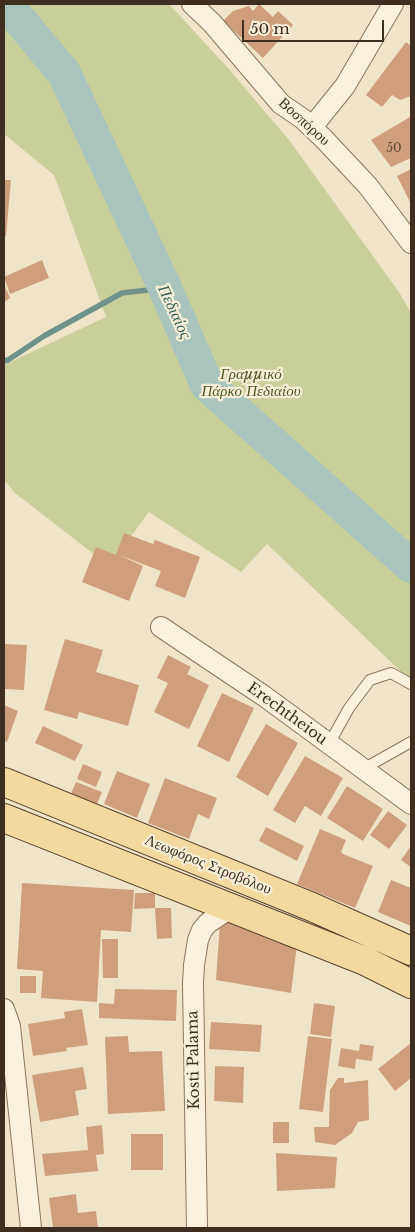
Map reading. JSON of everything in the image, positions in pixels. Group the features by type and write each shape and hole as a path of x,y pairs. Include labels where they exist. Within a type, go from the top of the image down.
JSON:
{"main road":[{"name":"Λεωφόρος Στροβόλου","path":"4,782 312,907 411,951"},
{"name":"Λεωφόρος Στροβόλου","path":"4,818 365,961 411,984"}],"street":[{"name":"Βοσπόρου","path":"192,4 212,23 281,104 303,118 368,186 411,243"},
{"path":"312,127 345,86 393,4"},
{"name":"Erechtheiou","path":"161,627 264,696 411,804"},
{"name":"Kosti Palama","path":"197,1228 194,966 198,940 202,930 212,920 232,907"},
{"path":"4,1009 10,1026 31,1228"}],"lane":[{"path":"329,744 349,708 370,680 390,673 411,684"},
{"path":"363,769 411,742"}],"green space":[{"name":"Γραμμικό Πάρκο Πεδιαίου","path":"4,4 169,4 228,68 289,140 399,292 411,313 411,681 267,544 241,572 149,512 109,566 15,493 4,480 4,365 106,317 54,175 4,134"}],"building":[{"path":"259,4 273,17 278,11 293,25 263,58 223,21 233,11 249,6 253,11"},
{"path":"406,42 411,46 411,96 400,100 392,95 382,107 366,95"},
{"path":"410,117 411,158 391,167 371,140"},
{"path":"411,169 411,204 397,176"},
{"path":"4,180 11,180 6,236 4,236"},
{"path":"42,260 49,278 10,294 4,277"},
{"path":"4,284 10,298 4,302"},
{"path":"124,533 153,544 155,540 200,557 185,598 155,586 161,571 119,555 143,566 129,601 82,582 96,547 116,555"},
{"path":"65,639 103,650 96,672 139,685 128,726 79,712 77,719 44,710"},
{"path":"4,644 27,645 24,690 4,689"},
{"path":"168,655 191,667 187,674 209,685 189,729 154,712 168,683 157,678"},
{"path":"222,693 254,708 229,762 197,746"},
{"path":"4,705 18,711 7,742 4,741"},
{"path":"266,724 298,743 268,796 236,777"},
{"path":"43,726 83,745 75,761 35,743"},
{"path":"305,756 343,778 321,816 305,806 295,823 273,810"},
{"path":"83,764 102,772 96,787 77,779"},
{"path":"117,771 150,784 137,818 104,804"},
{"path":"165,778 217,798 209,819 198,814 189,839 148,823"},
{"path":"76,782 102,792 96,806 70,796"},
{"path":"347,786 383,809 363,841 327,818"},
{"path":"388,811 407,825 389,849 370,835"},
{"path":"266,827 304,846 297,861 259,841"},
{"path":"320,829 346,840 341,852 343,854 373,866 355,908 297,884"},
{"path":"411,846 411,867 401,860"},
{"path":"391,880 411,888 411,926 378,912"},
{"path":"22,883 134,890 131,932 101,930 97,1002 41,998 43,971 17,969"},
{"path":"135,893 155,893 155,908 134,909"},
{"path":"155,908 171,908 172,938 157,939"},
{"path":"238,916 297,945 291,993 216,980 220,923"},
{"path":"102,939 118,939 118,978 103,978"},
{"path":"20,976 36,976 36,993 20,993"},
{"path":"115,989 177,990 176,1021 99,1018 99,1003 114,1004"},
{"path":"314,1003 335,1006 331,1037 310,1034"},
{"path":"82,1009 88,1045 66,1048 67,1051 33,1056 28,1024 65,1018 64,1012"},
{"path":"211,1022 262,1025 260,1052 209,1049"},
{"path":"128,1036 129,1052 162,1051 165,1111 108,1114 105,1037"},
{"path":"308,1036 332,1039 323,1112 299,1109"},
{"path":"411,1043 411,1078 395,1091 378,1069"},
{"path":"360,1044 374,1046 372,1061 356,1059 355,1069 338,1066 341,1048 359,1051"},
{"path":"215,1066 244,1067 243,1103 214,1101"},
{"path":"83,1067 87,1089 75,1091 79,1115 40,1122 32,1075"},
{"path":"338,1078 344,1078 344,1083 368,1080 369,1120 358,1122 352,1133 335,1145 315,1142 314,1127 329,1127 330,1090"},
{"path":"273,1122 289,1122 289,1143 273,1143"},
{"path":"102,1125 104,1154 96,1155 98,1171 45,1176 42,1154 88,1150 86,1127"},
{"path":"131,1134 163,1134 163,1170 131,1170"},
{"path":"276,1153 337,1157 335,1188 277,1191"},
{"path":"76,1194 78,1213 96,1211 98,1228 53,1228 49,1198"}],"waterway":[{"name":"Πεδιαίος","path":"6,4 64,73 165,288 207,385 411,566"},
{"path":"4,361 44,336 122,293 165,288"}]}
